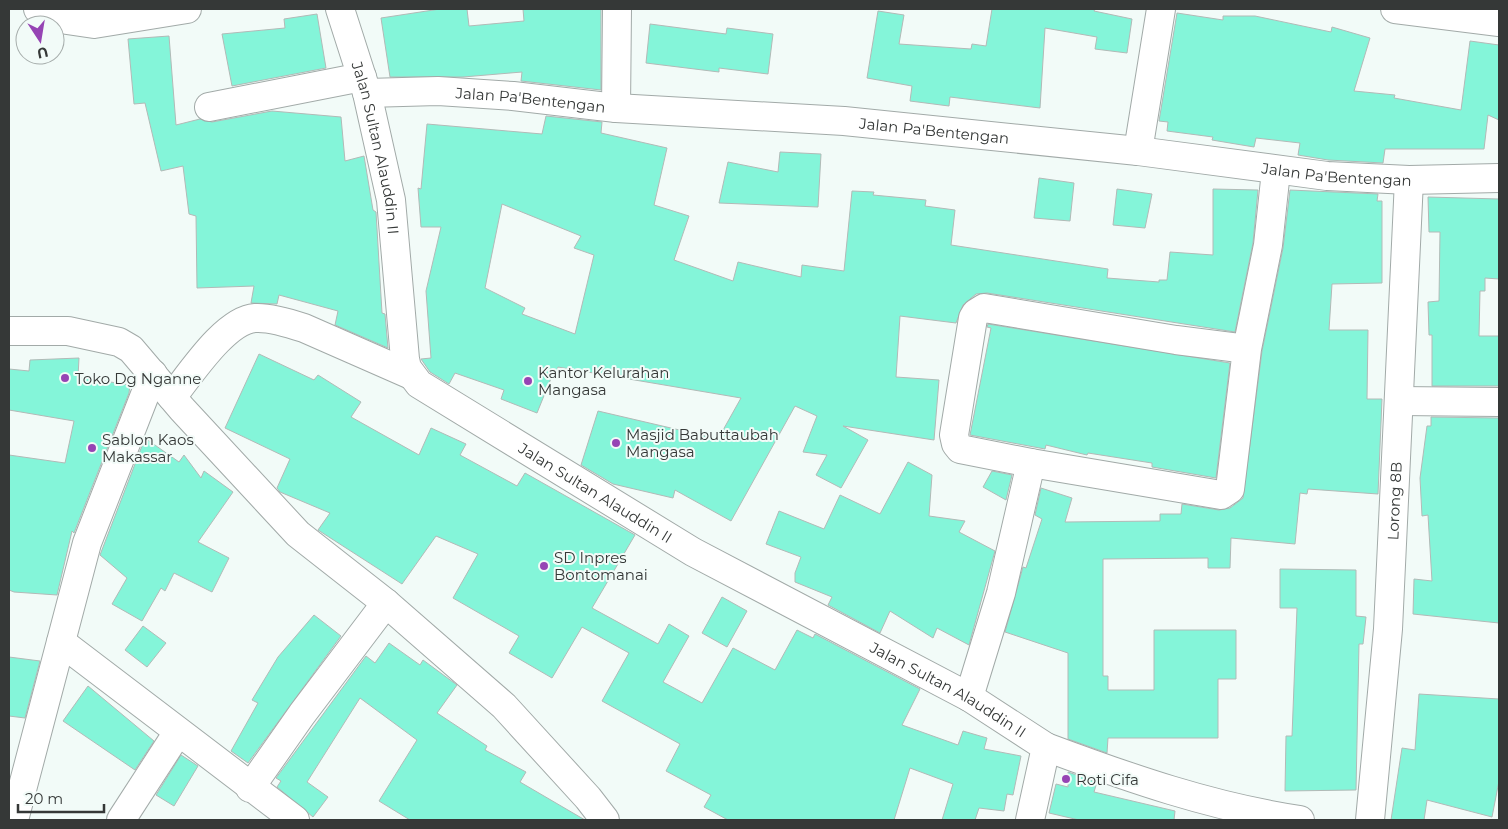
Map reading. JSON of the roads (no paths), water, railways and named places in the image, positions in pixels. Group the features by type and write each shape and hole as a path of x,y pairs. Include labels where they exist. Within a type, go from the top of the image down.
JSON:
{"street":[{"path":"38,9 60,19 94,24 187,9"},
{"name":"Jalan Sultan Alauddin II","path":"340,9 364,85 391,200 405,359 412,375 419,384 693,552 969,697 1046,747 1120,775 1190,797 1235,809 1300,820"},
{"path":"616,108 617,9"},
{"path":"1138,151 1161,9"},
{"path":"1395,9 1499,22"},
{"name":"Jalan Pa'Bentengan","path":"209,107 364,85 616,108 844,120 1138,151 1276,170 1409,180 1499,178"},
{"path":"1247,349 1176,340 984,308 980,309 973,318 954,435 956,444 960,449 1031,464 1221,495 1226,493 1230,489 1247,349 1268,245 1276,170"},
{"name":"Lorong 8B","path":"1370,820 1388,629 1409,180"},
{"path":"172,397 225,333 241,322 255,318 288,322 412,375"},
{"path":"9,331 68,331 119,342 131,349 172,397 298,534 386,602 504,706 577,785 605,820"},
{"path":"14,820 61,642 70,599 87,543 153,374"},
{"path":"1398,401 1499,402"},
{"path":"969,697 1001,593 1031,464"},
{"path":"250,788 302,714 386,602"},
{"path":"61,642 250,788 296,820"},
{"path":"121,820 178,732"},
{"path":"1030,820 1046,747"}],"place":[{"name":"Toko Dg Nganne","path":"65,378"},
{"name":"Kantor Kelurahan Mangasa","path":"528,381"},
{"name":"Masjid Babuttaubah Mangasa","path":"616,443"},
{"name":"Sablon Kaos Makassar","path":"92,448"},
{"name":"SD Inpres Bontomanai","path":"544,566"},
{"name":"Roti Cifa","path":"1066,779"}]}
